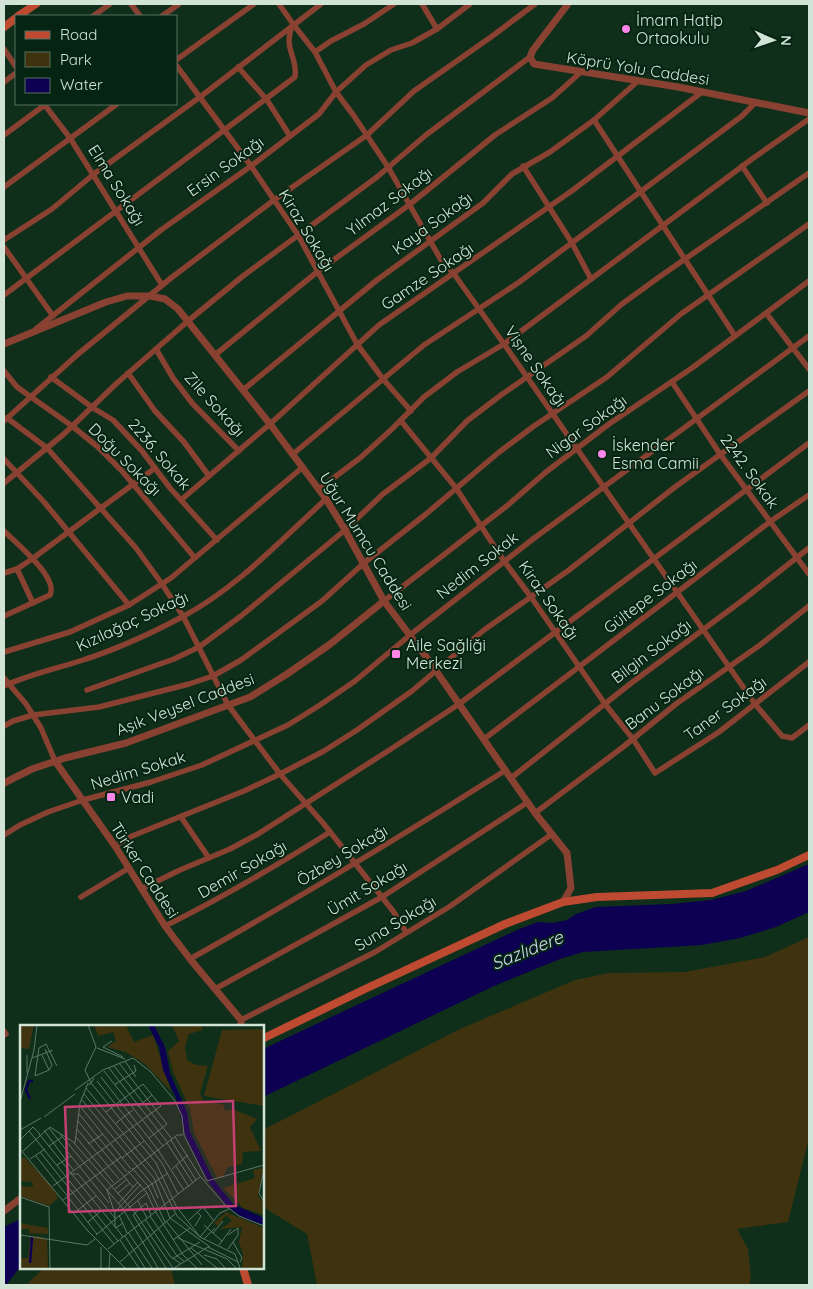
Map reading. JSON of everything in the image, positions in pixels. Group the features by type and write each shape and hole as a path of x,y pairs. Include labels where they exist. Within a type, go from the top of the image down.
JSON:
{"main road":[{"path":"20,15 36,4"},
{"path":"4,27 15,19"},
{"path":"264,1038 506,924 563,902 598,897 712,893 777,870 809,855"},
{"path":"243,1269 248,1285"}],"street":[{"path":"94,15 110,4"},
{"path":"131,4 139,15"},
{"path":"163,15 179,4"},
{"path":"178,59 254,4"},
{"name":"Vişne Sokağı","path":"279,4 292,24 315,52 336,92 388,167 441,260 454,274 504,344 755,704 782,736 792,738 809,725"},
{"path":"4,240 52,210 94,174 200,97 292,24 322,4"},
{"path":"315,52 331,41 364,24 394,4"},
{"path":"422,4 437,29"},
{"name":"Ersin Sokağı","path":"32,332 161,230 251,166 319,114 336,92 366,65 391,50 412,43 437,29 470,4"},
{"path":"406,932 393,911 330,832 280,774 228,705 183,616 136,548 47,448 6,420 51,377 162,285 274,200 367,135 414,91 535,4"},
{"path":"4,483 93,408 188,321 243,276 530,57 533,50 568,4"},
{"path":"4,295 116,209 295,77 296,69 289,48 288,35 292,24"},
{"path":"4,49 15,66"},
{"name":"Köprü Yolu Caddesi","path":"530,57 534,64 702,92 809,113"},
{"path":"238,67 266,100 290,136"},
{"name":"Kiraz Sokağı","path":"178,68 251,166 298,234 357,344 382,379 411,411"},
{"name":"Yılmaz Sokağı","path":"215,355 318,272 409,205 495,134 552,98 580,72"},
{"path":"4,82 15,74"},
{"name":"Kaya Sokağı","path":"242,390 338,311 483,203 512,174 550,152 594,120 638,81"},
{"name":"Gamze Sokağı","path":"181,500 270,424 379,325 549,207 702,92"},
{"path":"293,454 424,345 518,283 742,116 756,102"},
{"path":"4,135 44,105"},
{"name":"Elma Sokağı","path":"46,105 94,174 162,285"},
{"path":"4,187 116,105"},
{"path":"594,120 735,336"},
{"path":"319,489 360,458 424,398 457,372 504,344 742,166 809,120"},
{"path":"523,166 572,243 592,279"},
{"path":"742,166 767,203"},
{"path":"87,690 174,659 199,647 241,616 346,530 383,494 431,458 467,421 586,336 622,304 809,173"},
{"path":"4,726 33,716 99,707 181,686 213,676 241,660 322,600 498,453 607,377 681,314 809,224"},
{"path":"4,247 53,316"},
{"name":"Nigar Sokağı","path":"384,600 609,424 672,382 809,281"},
{"name":"Uğur Mumcu Caddesi","path":"4,344 106,302 128,296 150,296 164,299 178,309 270,424 319,489 346,530 384,600 528,802 567,852 571,888 563,902"},
{"path":"766,313 809,369"},
{"name":"Nedim Sokak","path":"4,835 48,812 202,764 288,725 355,681 410,635 504,562 809,336"},
{"name":"Zile Sokağı","path":"156,349 173,378 192,403 239,451"},
{"name":"Doğu Sokağı","path":"4,371 17,388 72,426 98,447 133,484 195,558"},
{"path":"128,374 155,411 184,442 209,476"},
{"name":"2236. Sokak","path":"51,377 93,408 113,420 142,451 181,500 217,540"},
{"name":"2242. Sokak","path":"672,382 720,454 809,574"},
{"path":"115,846 132,836 280,774 324,751 357,730 436,671 484,630 569,570 675,487 809,392"},
{"name":"Kiraz Sokağı","path":"401,421 456,488 482,525 504,562 531,597 554,633 605,704 633,739 655,773"},
{"path":"141,889 230,849 258,834 391,750 459,704 809,443"},
{"path":"4,459 129,605"},
{"path":"4,652 70,632 129,605 162,584 195,558 303,467"},
{"path":"4,574 18,569 155,468"},
{"name":"Gültepe Sokağı","path":"484,739 770,521 809,495"},
{"name":"Kızılağaç Sokağı","path":"6,685 82,661 183,616 222,591 326,499"},
{"path":"4,531 44,572 52,587 50,595 4,616"},
{"name":"Bilgin Sokağı","path":"511,778 809,548"},
{"path":"18,569 33,603"},
{"name":"Aşık Veysel Caddesi","path":"4,783 32,769 55,761 126,743 250,697 329,645 384,600"},
{"name":"Banu Sokağı","path":"536,813 676,704 729,667 809,606"},
{"name":"Taner Sokağı","path":"655,773 719,732 808,665"},
{"name":"Türker Caddesi","path":"4,678 6,685 41,728 55,761 115,846 165,926 241,1023"},
{"name":"Özbey Sokağı","path":"190,959 285,906 354,862 417,827 506,770"},
{"name":"Ümit Sokağı","path":"215,989 382,897 528,802"},
{"path":"181,817 209,858"},
{"name":"Demir Sokağı","path":"165,926 215,902 330,832"},
{"name":"Suna Sokağı","path":"241,1023 375,952 480,886 552,834"},
{"path":"81,897 129,868"},
{"path":"4,1211 20,1199"}],"green space":[{"path":"809,937 809,1138 788,1222 737,1229 748,1249 751,1278 749,1285 317,1285 307,1234 264,1208 264,1129 460,1029 575,980 609,973 685,972 765,957"},
{"path":"43,1269 171,1269 175,1285 26,1285"}],"water":[{"name":"Sazlıdere","path":"809,864 809,912 776,927 740,938 702,945 583,952 560,959 494,986 264,1097 264,1049 517,930 538,922 553,923 567,920 576,914 596,907 672,904 711,900 746,891"},
{"path":"20,1219 20,1267 6,1285 4,1285 4,1227"}],"place":[{"name":"İmam Hatip Ortaokulu","path":"626,29"},
{"name":"İskender Esma Camii","path":"602,454"},
{"name":"Aile Sağliği Merkezi","path":"396,654"},
{"name":"Vadi","path":"111,797"}]}
